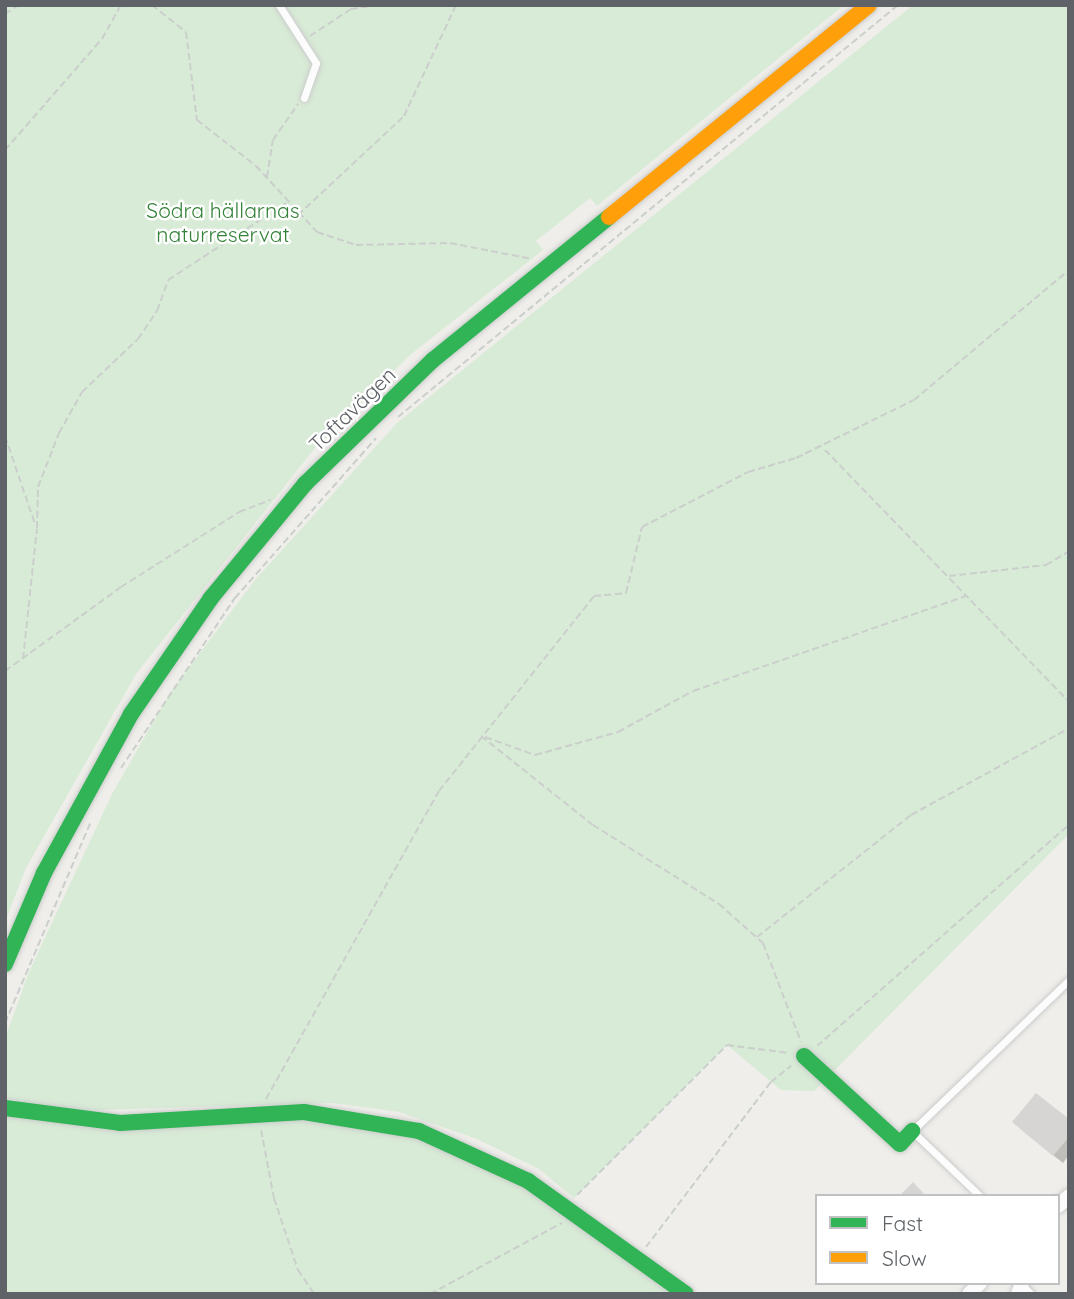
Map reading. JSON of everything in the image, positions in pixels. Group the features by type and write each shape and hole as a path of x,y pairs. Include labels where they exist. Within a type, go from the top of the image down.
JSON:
{"main road":[{"name":"Toftavägen","path":"5,964 94,776 211,598 296,494 368,420 544,268 869,5"},
{"path":"804,1056 900,1144 912,1132"},
{"path":"5,1108 120,1123 258,1115 362,1117 419,1131 528,1181 566,1213 686,1294"}],"lane":[{"path":"279,5 316,63 304,99"},
{"path":"977,1194 912,1132 1069,980"}],"path":[{"path":"5,14 19,5"},
{"path":"5,150 102,39 121,5"},
{"path":"152,5 186,32 190,103 197,120 267,178 297,216 344,243 500,248 544,268"},
{"path":"304,41 351,9 379,5"},
{"path":"297,216 404,116 456,5"},
{"path":"390,424 898,5"},
{"path":"267,178 273,140 304,99"},
{"path":"23,660 37,528 38,487 59,433 82,392 157,312 168,280 286,203"},
{"path":"314,1294 298,1270 274,1198 258,1115 390,870 481,736 594,596 626,593 642,527 748,472 796,458 914,400 1069,270"},
{"path":"114,779 235,598 381,433"},
{"path":"5,436 37,528"},
{"path":"825,450 1069,702"},
{"path":"5,671 68,631 132,580 239,512 282,495"},
{"path":"948,577 1046,565 1069,551"},
{"path":"481,736 535,755 618,732 693,691 966,596"},
{"path":"756,937 911,815 1069,728"},
{"path":"481,736 593,825 719,904 756,937 804,1056"},
{"path":"5,1023 97,809"},
{"path":"637,1259 771,1082 1069,825"},
{"path":"430,1294 566,1213 727,1045 804,1056"}],"green space":[{"name":"Södra hällarnas naturreservat","path":"5,5 844,5 597,206 590,198 536,241 543,250 410,355 314,449 136,674 26,868 5,922"},
{"path":"913,5 1069,5 1069,834 814,1091 781,1090 727,1045 574,1198 539,1169 477,1139 399,1112 334,1103 65,1111 5,1098 5,1038 29,972 112,794 170,693 255,580 397,423"},
{"path":"5,1116 301,1117 416,1139 523,1186 673,1294 5,1294"}],"building":[{"path":"1036,1093 1069,1119 1069,1137 1053,1156 1012,1122"},
{"path":"913,1182 924,1194 901,1194"}],"traffic: fast":[{"path":"5,964 44,873 131,714 211,598 305,484 433,360 609,217"},
{"path":"804,1056 900,1144 912,1131"},
{"path":"5,1108 120,1123 304,1112 419,1131 528,1181 686,1294"}],"traffic: slow":[{"path":"609,217 869,5"}]}
